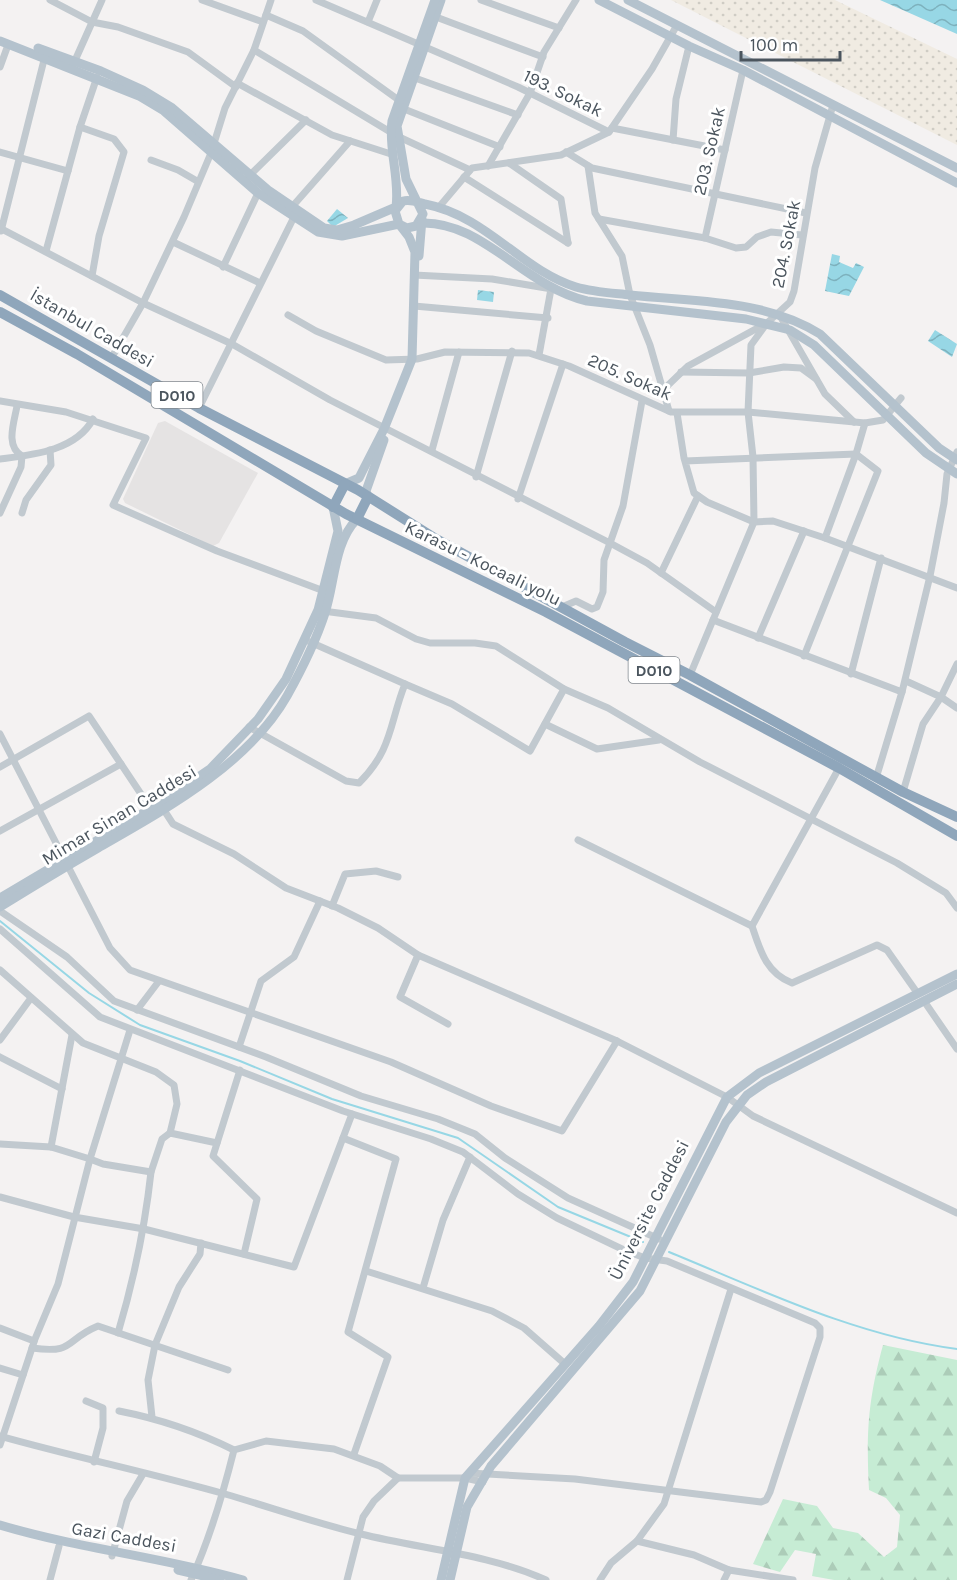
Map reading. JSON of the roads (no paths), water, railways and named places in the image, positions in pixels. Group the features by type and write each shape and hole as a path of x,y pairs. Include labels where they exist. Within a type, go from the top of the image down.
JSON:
{"highway":[{"name":"İstanbul Caddesi","path":"0,294 199,408 358,490"},
{"name":"Karasu - Kocaali yolu","path":"0,312 77,354 333,507 546,612 839,768 957,836"},
{"path":"333,507 345,484"},
{"name":"Karasu - Kocaali yolu","path":"358,490 436,539 876,775 903,792 957,817"},
{"path":"357,519 368,497"}],"main road":[{"path":"402,105 415,78 435,0"},
{"path":"368,497 366,491 369,479 414,359 415,252 409,237 395,216 397,179 394,134 402,105 441,0"},
{"path":"599,0 689,46 957,168"},
{"path":"628,0 831,110 957,183"},
{"path":"0,34 143,90 171,107 214,142 258,193 324,228 337,230 396,207 407,200 458,213 555,278 569,284 630,295 756,308 800,321 820,334 897,402 939,448 956,457"},
{"path":"4,43 74,64 164,111 211,153 318,232 342,236 399,224 412,227 421,221 449,225 475,236 551,289 587,301 767,323 790,330 814,345 926,453 953,471"},
{"path":"394,134 406,179 416,202 422,209 416,275"},
{"path":"345,484 358,478 386,430"},
{"name":"Mimar Sinan Caddesi","path":"322,610 324,591 338,531 333,507"},
{"name":"Mimar Sinan Caddesi","path":"0,898 212,778 259,733 286,698 322,610 344,537 357,519"},
{"name":"Mimar Sinan Caddesi","path":"0,909 65,863 150,809 162,807 210,769 249,728 286,679 309,641"},
{"name":"Üniversite Caddesi","path":"441,1580 450,1554 467,1475 620,1300 633,1282 727,1097 759,1073 921,998 957,974"},
{"path":"450,1580 450,1554 466,1506 499,1455 630,1304 656,1260 716,1140 747,1095 766,1082 921,998 957,984"},
{"name":"Gazi Caddesi","path":"0,1526 49,1540 113,1554"},
{"path":"0,1532 59,1546 113,1554 220,1580"},
{"name":"Gazi Caddesi","path":"195,1574 243,1580"}],"street":[{"path":"50,0 93,22 118,27 188,52 236,85 332,135 394,155"},
{"path":"74,64 102,0"},
{"path":"202,0 303,31 402,105 500,147"},
{"path":"112,357 143,303 173,242 197,181 211,153 225,108 254,50 271,0"},
{"name":"193. Sokak","path":"316,0 331,3 368,22 424,44 611,130 677,25"},
{"path":"368,22 377,0"},
{"path":"481,0 559,28"},
{"path":"488,166 530,93 543,57 576,0"},
{"path":"436,17 543,57"},
{"path":"0,66 4,43"},
{"path":"674,140 676,99 689,46"},
{"path":"254,50 394,134 470,170"},
{"path":"45,56 1,230 46,251 143,303 232,344 281,374 386,430 432,450 518,499 610,543 661,573 715,616 758,638 902,692"},
{"name":"203. Sokak","path":"705,238 743,70"},
{"path":"46,251 80,127 97,77"},
{"path":"415,78 518,115"},
{"name":"204. Sokak","path":"754,522 753,457 748,412 751,345 767,323 790,302 794,291 802,235 831,110"},
{"path":"247,178 306,120"},
{"path":"80,127 114,139 124,152 99,236 92,276"},
{"path":"439,207 470,170 566,152 611,130 725,150"},
{"path":"199,408 232,344 291,212 350,141"},
{"path":"0,152 68,171"},
{"path":"566,152 588,166 714,196 807,213"},
{"path":"151,160 178,170 197,181"},
{"path":"464,177 567,243 561,200 509,163"},
{"path":"588,166 595,213 622,256 630,295 650,345 669,411"},
{"path":"223,267 258,193"},
{"path":"598,219 705,238 736,248 746,247 757,237 771,232 802,235"},
{"path":"173,242 260,283"},
{"path":"416,275 492,279 551,289 569,284"},
{"path":"539,355 548,318 551,289"},
{"path":"416,306 548,318"},
{"path":"778,313 790,330 825,394 854,422"},
{"name":"205. Sokak","path":"288,315 359,351 386,360 414,359 459,352 512,351 539,355 669,411 748,412 865,423 883,420 886,416"},
{"path":"663,390 681,372 767,323"},
{"path":"476,477 512,351"},
{"path":"432,450 459,352"},
{"path":"518,499 563,364"},
{"path":"681,372 749,373 784,367 801,368 816,379"},
{"path":"0,401 17,406 66,412 146,438 113,505 217,551 324,591"},
{"path":"562,607 569,602 576,601 592,609 597,607 603,592 604,560 623,506 642,401"},
{"path":"886,416 897,402"},
{"path":"17,406 12,443 13,449 22,456"},
{"path":"677,412 685,461 694,493 698,496 754,522 773,521 825,537 957,588"},
{"path":"0,459 50,450 86,432 93,419"},
{"path":"825,537 865,423"},
{"path":"22,513 26,500 51,465 50,450"},
{"path":"685,461 856,454 878,471 804,656"},
{"path":"0,513 14,483 22,456"},
{"path":"876,775 906,681 956,457"},
{"path":"661,573 698,496"},
{"path":"690,675 754,522"},
{"path":"758,638 804,531"},
{"path":"851,674 881,558"},
{"path":"322,610 376,618 416,639 430,643 496,646 564,689 608,708 660,740 897,863 946,894 957,908"},
{"path":"309,641 452,704 530,751 564,689"},
{"path":"903,792 923,724 941,698 957,664"},
{"path":"906,681 957,708"},
{"path":"249,728 346,781 359,783 376,766 391,733 405,684"},
{"path":"0,767 89,716 150,809"},
{"path":"545,724 597,749 660,740"},
{"path":"0,734 110,948 130,970 390,1062 490,1106 562,1131 617,1041"},
{"path":"0,831 121,764"},
{"path":"752,926 839,768"},
{"path":"162,807 173,824 234,854 286,888 332,906 378,928 418,956 617,1041 727,1097 795,1137 957,1213"},
{"path":"578,840 752,926 760,951 778,977 792,983 877,945 887,950 957,1049"},
{"path":"332,906 345,874 376,871 398,877"},
{"path":"239,1047 261,981 294,957 320,901"},
{"path":"0,909 67,957 114,1001 239,1047 361,1096 438,1119 475,1134 505,1158 559,1193 665,1242"},
{"path":"0,929 100,1017 352,1114 431,1139 470,1158 518,1194 557,1218 645,1258 667,1261 815,1323 820,1328 820,1337 766,1500 761,1502 575,1479 485,1479 467,1475 398,1478 380,1466 354,1454 334,1449 266,1441 234,1450 196,1431 152,1417 118,1411"},
{"path":"418,956 400,997 448,1024"},
{"path":"0,970 83,1043 156,1072 174,1085 177,1104 170,1133 162,1139 151,1172 144,1229 134,1281 118,1333"},
{"path":"137,1010 159,981"},
{"path":"0,1040 3,1028 31,998"},
{"path":"0,1445 33,1345 58,1284 90,1159 129,1030"},
{"path":"51,1147 72,1035"},
{"path":"0,1057 62,1089"},
{"path":"240,1070 213,1156 257,1199 244,1254"},
{"path":"0,1197 74,1217 144,1229 294,1267 352,1114"},
{"path":"170,1133 217,1143"},
{"path":"343,1138 396,1159 348,1332 388,1357 354,1454"},
{"path":"0,1144 51,1147 103,1164 151,1172"},
{"path":"423,1288 443,1220 470,1158"},
{"path":"152,1417 148,1380 155,1345 179,1287 200,1254 201,1243"},
{"path":"366,1271 492,1311 524,1328 564,1364"},
{"path":"600,1580 611,1563 637,1541 664,1504 731,1289"},
{"path":"0,1328 33,1345 51,1351 68,1348 85,1331 98,1326 228,1370"},
{"path":"0,1368 23,1376"},
{"path":"86,1401 103,1408 103,1428 94,1462"},
{"path":"2,1437 224,1493 359,1534 529,1572 546,1580"},
{"path":"195,1574 224,1493 234,1450"},
{"path":"113,1554 127,1501 143,1474"},
{"path":"347,1580 363,1517 374,1501 398,1478"},
{"path":"637,1541 694,1555 729,1570 793,1580"},
{"path":"50,1580 59,1546"},
{"path":"724,1580 729,1570"}],"water":[{"path":"880,0 957,0 957,34"},
{"path":"337,209 348,218 333,227 327,221"},
{"path":"832,254 840,256 839,262 853,268 856,263 864,267 849,296 825,291"},
{"path":"478,290 494,292 493,302 477,300"},
{"path":"935,330 957,344 952,357 928,341"}],"waterway":[{"path":"0,921 89,993 140,1025 240,1061 332,1099 458,1138 558,1207 643,1242"},
{"path":"669,1252 846,1323 919,1343 957,1349"}]}
